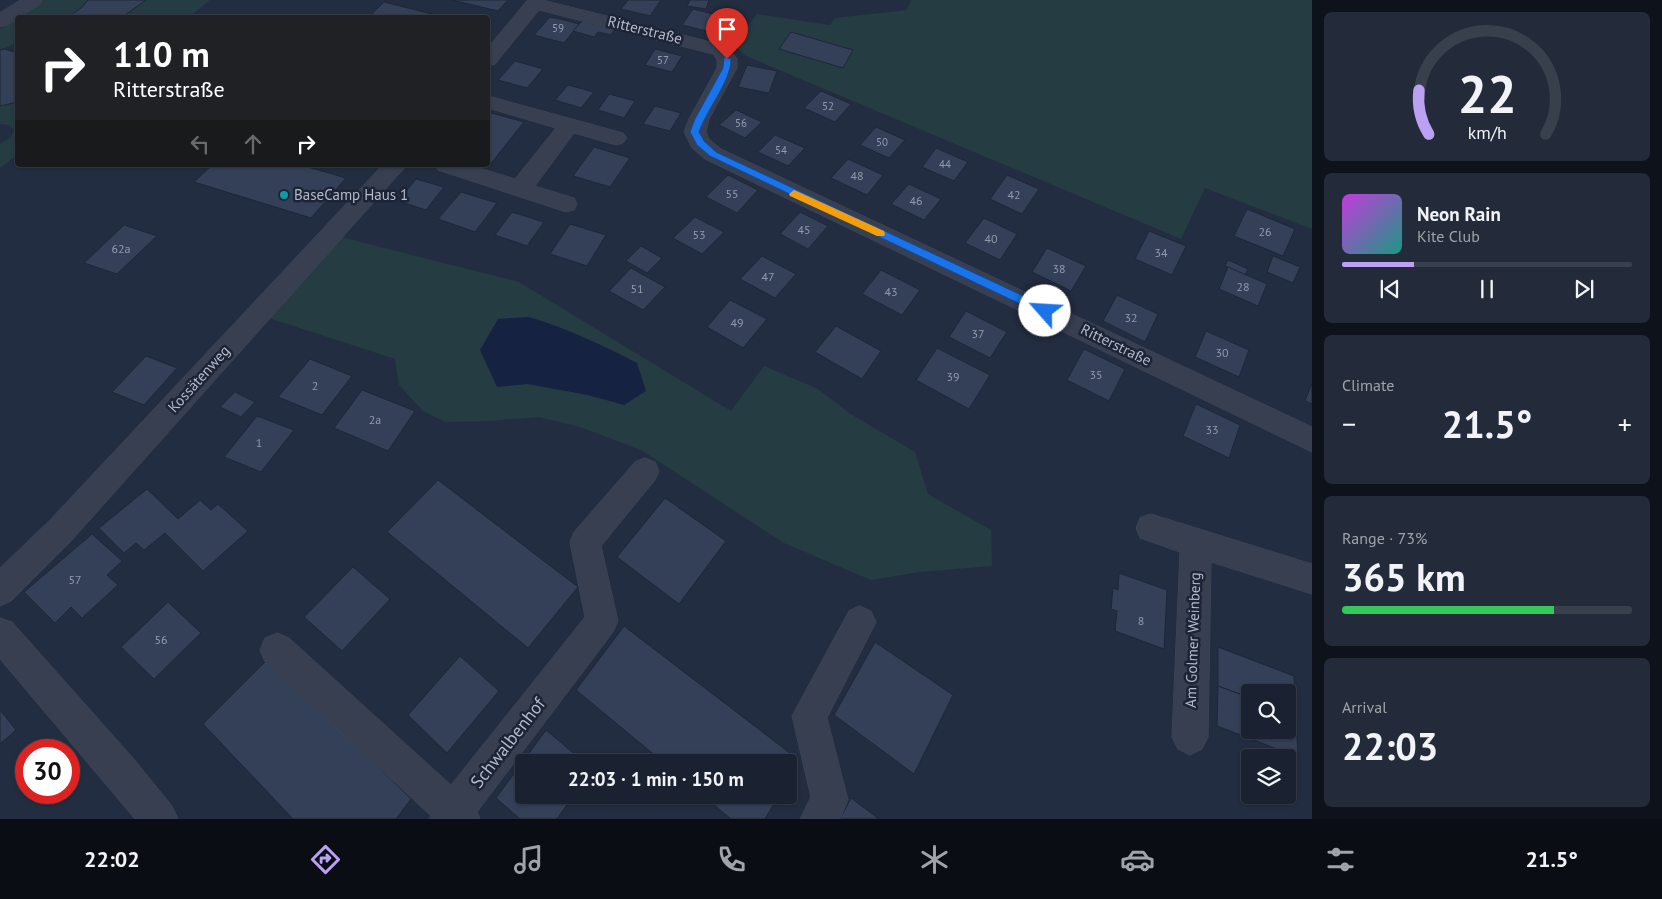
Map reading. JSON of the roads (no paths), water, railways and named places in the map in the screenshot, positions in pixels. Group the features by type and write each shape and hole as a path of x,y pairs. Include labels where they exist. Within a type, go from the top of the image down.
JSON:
{"street":[{"path":"0,22 34,0"},
{"path":"490,58 537,2"},
{"name":"Ritterstraße","path":"537,2 720,50 727,59 727,68 699,119 695,132 700,143 713,154 1312,440"},
{"path":"490,103 616,138"},
{"path":"520,189 569,125"},
{"name":"Kossätenweg","path":"0,590 61,530 394,167"},
{"path":"452,167 566,204"},
{"name":"Schwalbenhof","path":"277,650 454,817 602,621 585,542 645,471"},
{"path":"1151,528 1312,579"},
{"name":"Am Golmer Weinberg","path":"1190,737 1196,542"},
{"path":"825,810 809,716 860,622"},
{"path":"0,634 120,771 159,819"}],"water":[{"path":"529,317 584,337 637,363 646,391 624,405 588,395 527,384 497,387 480,350 498,319"}],"place":[{"name":"BaseCamp Haus 1","path":"284,195"}]}
